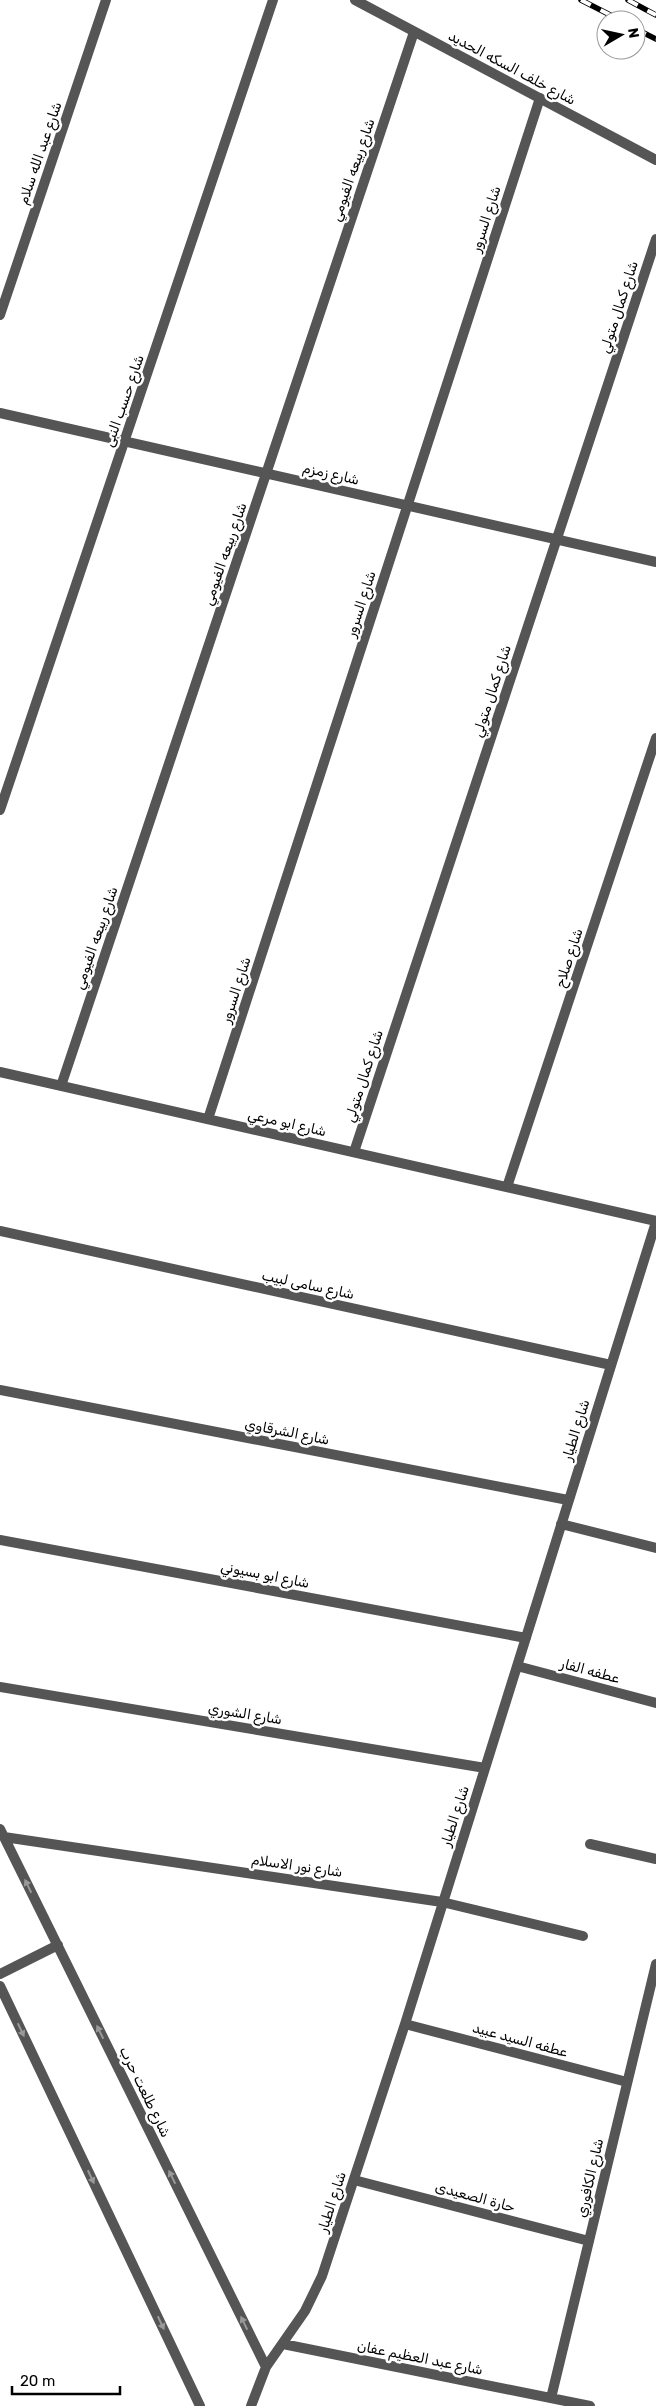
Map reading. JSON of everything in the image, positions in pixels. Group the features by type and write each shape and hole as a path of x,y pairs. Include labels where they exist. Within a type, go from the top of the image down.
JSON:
{"street":[{"name":"شارع عبد الله سلام","path":"0,314 106,0"},
{"name":"شارع حسب النبى","path":"0,810 273,0"},
{"name":"شارع خلف السكه الحديد","path":"355,0 656,160"},
{"name":"شارع ربيعه الفيومي","path":"61,1086 414,32"},
{"name":"شارع السرور","path":"208,1119 540,98"},
{"name":"شارع كمال متولي","path":"354,1152 656,239"},
{"name":"شارع زمزم","path":"0,413 656,562"},
{"name":"شارع صلاح","path":"507,1187 656,738"},
{"name":"شارع ابو مرعي","path":"0,1072 656,1221"},
{"name":"شارع الطيار","path":"251,2406 266,2367 305,2311 322,2276 405,2024 656,1221"},
{"name":"شارع سامى لبيب","path":"0,1231 611,1365"},
{"name":"شارع الشرقاوي","path":"0,1390 568,1500"},
{"path":"561,1524 656,1548"},
{"name":"شارع ابو بسيوني","path":"0,1540 526,1638"},
{"name":"عطفه الفار","path":"517,1666 656,1703"},
{"name":"شارع الشوري","path":"0,1687 485,1768"},
{"name":"شارع نور الاسلام","path":"2,1833 442,1902 583,1936"},
{"name":"شارع طلعت حرب","path":"2,1833 266,2367"},
{"path":"590,1844 656,1859"},
{"path":"0,1974 58,1945"},
{"name":"شارع الكافوري","path":"551,2398 656,1964"},
{"path":"0,1986 200,2406"},
{"name":"عطفه السيد عبيد","path":"405,2024 627,2082"},
{"name":"حارة الصعيدى","path":"354,2180 589,2241"},
{"name":"شارع عبد العظيم عفان","path":"283,2344 590,2406"}],"railway":[{"path":"581,0 600,10"},
{"path":"628,0 656,15"},
{"path":"646,34 656,39"}]}
